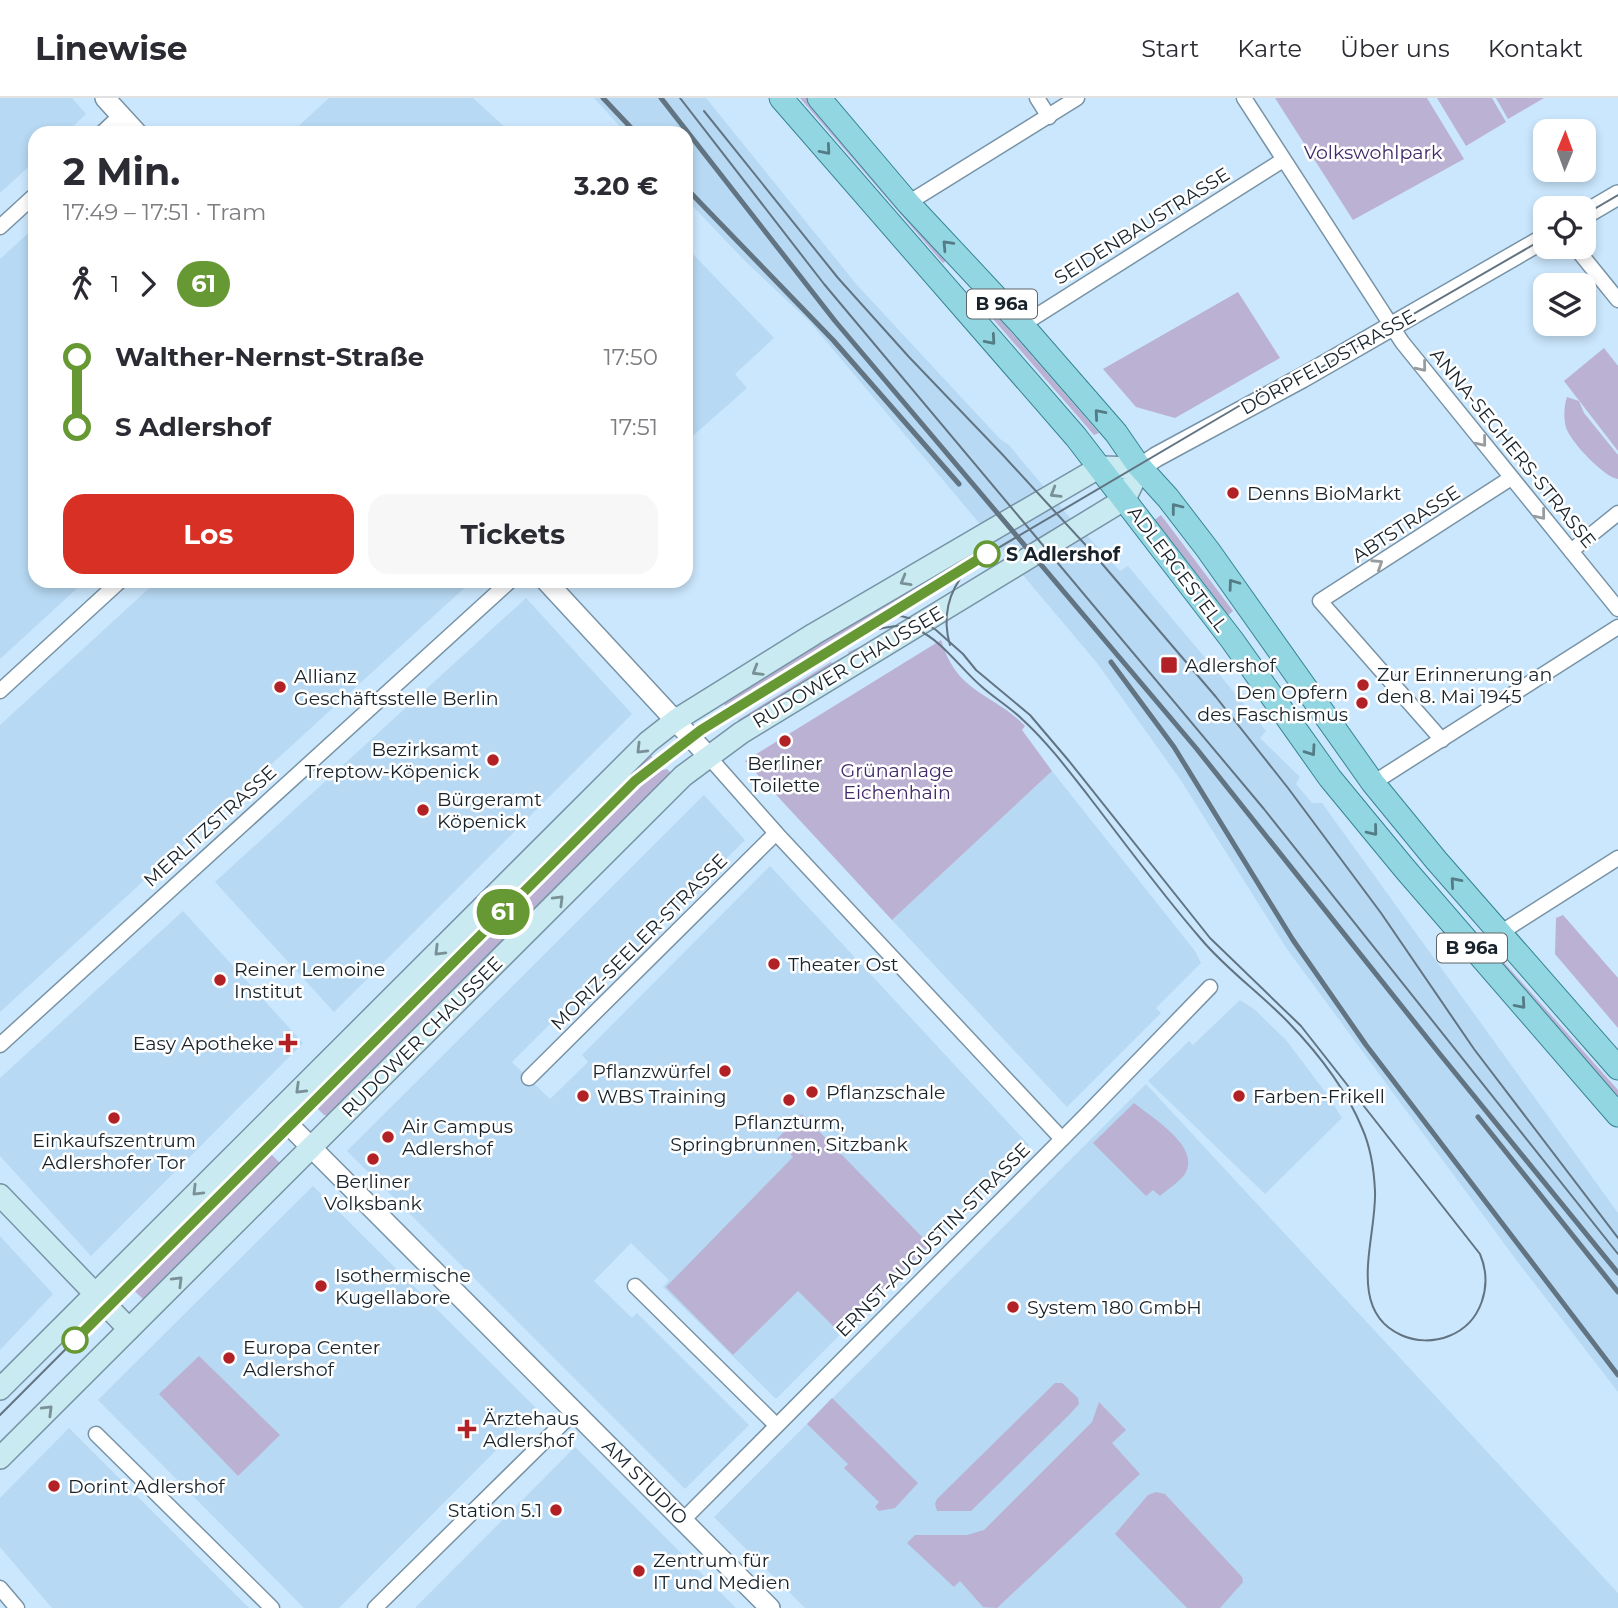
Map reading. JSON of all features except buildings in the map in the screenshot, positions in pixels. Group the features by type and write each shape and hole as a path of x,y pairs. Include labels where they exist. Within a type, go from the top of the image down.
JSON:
{"main road":[{"name":"ADLERGESTELL","path":"781,98 1061,419 1232,640 1330,778 1422,890 1618,1115"},
{"name":"ADLERGESTELL","path":"819,98 908,203 1116,433 1140,468 1168,498 1208,550 1373,783 1436,860 1618,1068"},
{"path":"0,1389 648,742 676,720 814,634 1100,467 1140,468 1125,499"},
{"name":"RUDOWER CHAUSSEE","path":"0,1458 675,783 708,756 819,684 1125,499"},
{"path":"0,1195 129,1329"}],"street":[{"path":"105,98 131,126"},
{"path":"1037,98 1049,117"},
{"path":"908,203 1077,98"},
{"name":"ANNA-SEGHERS-STRASSE","path":"1244,98 1391,327 1618,609"},
{"path":"109,126 121,115"},
{"name":"SEIDENBAUSTRASSE","path":"1022,326 1283,160"},
{"path":"1596,208 1618,195"},
{"path":"0,227 28,201"},
{"name":"DÖRPFELDSTRASSE","path":"1140,468 1533,245"},
{"path":"1585,259 1618,300"},
{"name":"ABTSTRASSE","path":"1442,740 1320,601 1511,478"},
{"path":"1572,551 1618,513"},
{"path":"0,691 112,588"},
{"name":"MERLITZSTRASSE","path":"0,1045 502,588"},
{"path":"553,588 676,720 776,833 1062,1139"},
{"path":"1373,783 1618,627"},
{"name":"MORIZ-SEELER-STRASSE","path":"529,1078 776,833"},
{"path":"1500,933 1618,858"},
{"name":"ERNST-AUGUSTIN-STRASSE","path":"683,1520 1210,987"},
{"name":"AM STUDIO","path":"276,1112 770,1608"},
{"path":"635,1286 776,1425"},
{"path":"375,1608 574,1412"},
{"path":"96,1434 272,1608"},
{"path":"0,1588 17,1608"}],"shaded area":[{"path":"0,98 72,98 86,114 73,126 28,126 28,167 0,193"},
{"path":"329,98 473,98 503,126 299,126"},
{"path":"594,98 706,98 857,285 1000,439 1009,445 1065,512 1120,571 1128,566 1266,731 1260,738 1300,777 1296,784 1312,803 1322,803 1618,1213 1618,1392 1517,1261 1287,949 1180,779 1097,663 810,322 744,260 693,206 693,126 620,126"},
{"path":"28,233 28,588 77,588 0,659 0,259"},
{"path":"693,254 774,338 735,374 747,388 693,436"},
{"path":"149,588 464,588 0,1012 0,725"},
{"path":"526,598 632,714 334,1012 215,882"},
{"path":"1052,771 1195,951 1201,963 1156,1008 1161,1013 1067,1107 892,920"},
{"path":"704,795 745,840 556,1029 550,1024 512,1062 550,1099 588,1062 582,1055 770,866 1029,1145 776,1399 663,1287 669,1280 631,1243 594,1281 632,1318 637,1313 749,1425 685,1489 347,1151"},
{"name":"Einkaufszentrum Adlershofer Tor","path":"183,911 303,1043 91,1256 0,1156 0,1078"},
{"path":"1240,1000 1254,1009 1286,1040 1342,1118 1265,1194 1148,1081 1189,1041 1193,1045"},
{"path":"1146,1084 1618,1593 1618,1608 805,1608 714,1517"},
{"path":"313,1186 537,1409 339,1608 304,1608 98,1400"},
{"path":"0,1236 53,1294 0,1350"},
{"path":"69,1428 249,1608 52,1608 0,1547 0,1498"},
{"path":"575,1447 736,1608 415,1608"}],"green space":[{"path":"800,98 807,98 948,259 943,263"},
{"name":"Volkswohlpark","path":"1275,98 1427,98 1464,159 1353,220"},
{"path":"1437,98 1492,98 1506,122 1466,146"},
{"path":"1496,98 1544,98 1508,119"},
{"path":"1238,292 1280,358 1175,418 1136,407 1103,369"},
{"path":"984,301 1099,433 1094,435 980,304"},
{"path":"1604,348 1618,366 1618,451 1564,381"},
{"path":"1567,397 1579,401 1584,413 1618,455 1618,479 1597,466 1570,436 1564,418"},
{"path":"1161,515 1233,611 1226,617 1153,521"},
{"path":"946,566 952,578 883,620 877,614 837,639 841,646 737,711 733,705 727,708 723,703 779,669"},
{"path":"883,637 742,725 738,720 831,662 849,654 848,652"},
{"name":"Grünanlage Eichenhain","path":"941,640 956,671 966,682 1025,726 1022,730 1052,771 892,920 745,761"},
{"path":"648,752 663,770 667,769 673,775 332,1116 324,1115 304,1095"},
{"path":"1563,915 1618,978 1618,1028 1555,954 1556,918"},
{"path":"1500,958 1618,1090 1618,1101 1498,961"},
{"path":"1134,1103 1162,1124 1187,1153 1185,1174 1160,1196 1153,1190 1146,1196 1093,1143"},
{"path":"802,1114 930,1245 839,1332 798,1291 733,1355 666,1287 793,1157 777,1139"},
{"path":"258,1141 282,1165 146,1302 121,1278"},
{"path":"199,1356 280,1435 238,1476 159,1394"},
{"path":"1055,1383 1062,1383 1078,1398 1079,1404 1070,1414 971,1511 937,1511 937,1499"},
{"path":"832,1398 918,1483 895,1508 879,1511 875,1507 879,1502 844,1468 848,1464 807,1424"},
{"path":"1099,1402 1126,1430 1112,1443 1140,1474 997,1608 983,1607 960,1581 954,1587 907,1543 915,1535 967,1535 984,1530 1092,1422"},
{"path":"1156,1492 1165,1494 1242,1577 1243,1582 1220,1608 1187,1608 1115,1534 1148,1495"}],"tram line":[{"path":"680,98 824,284 1264,809 1618,1254"},
{"path":"704,111 838,278 1092,552 1216,697 1381,913 1474,1049 1618,1238"},
{"path":"1596,208 1618,195"},
{"path":"1294,383 1533,245"},
{"path":"0,1415 635,781 691,737 915,597 1239,406 1302,378"},
{"name":"61","path":"75,1340 635,781 701,730 987,554"},
{"path":"950,645 948,606 966,571"},
{"path":"878,620 901,616 923,622 936,630 963,654 976,670 1030,715 1210,938 1301,1026 1480,1254 1484,1266 1485,1290 1477,1313 1470,1322 1449,1336 1425,1340 1401,1335 1384,1324 1374,1308 1369,1291 1369,1250 1375,1191 1370,1151 1348,1099 1330,1072 1288,1022 1201,939 1050,748 1032,729 926,634 907,626 879,629"}],"railway":[{"path":"603,98 629,126"},
{"path":"661,98 683,126"},
{"path":"693,139 835,321 1196,748 1618,1273"},
{"path":"693,195 833,340 959,484"},
{"path":"1111,662 1174,747 1293,940 1366,1045 1618,1375"},
{"path":"1478,1117 1618,1292"}],"place":[{"name":"Denns BioMarkt","path":"1233,493"},
{"name":"S Adlershof","path":"987,554"},
{"name":"Adlershof","path":"1169,665"},
{"name":"Zur Erinnerung an den 8. Mai 1945","path":"1363,685"},
{"name":"Allianz Geschäftsstelle Berlin","path":"280,687"},
{"name":"Den Opfern des Faschismus","path":"1362,703"},
{"name":"Berliner Toilette","path":"785,741"},
{"name":"Bezirksamt Treptow-Köpenick","path":"493,760"},
{"name":"Bürgeramt Köpenick","path":"423,810"},
{"name":"Theater Ost","path":"774,964"},
{"name":"Reiner Lemoine Institut","path":"220,980"},
{"name":"Easy Apotheke","path":"288,1043"},
{"name":"Pflanzwürfel","path":"725,1071"},
{"name":"Pflanzschale","path":"812,1092"},
{"name":"WBS Training","path":"583,1096"},
{"name":"Farben-Frikell","path":"1239,1096"},
{"name":"Pflanzturm, Springbrunnen, Sitzbank","path":"789,1100"},
{"name":"Einkaufszentrum Adlershofer Tor","path":"114,1118"},
{"name":"Air Campus Adlershof","path":"388,1137"},
{"name":"Berliner Volksbank","path":"373,1159"},
{"name":"Isothermische Kugellabore","path":"321,1286"},
{"name":"System 180 GmbH","path":"1013,1307"},
{"name":"Europa Center Adlershof","path":"229,1358"},
{"name":"Ärztehaus Adlershof","path":"467,1429"},
{"name":"Dorint Adlershof","path":"54,1486"},
{"name":"Station 5.1","path":"556,1510"},
{"name":"Zentrum für IT und Medien","path":"639,1571"}]}
